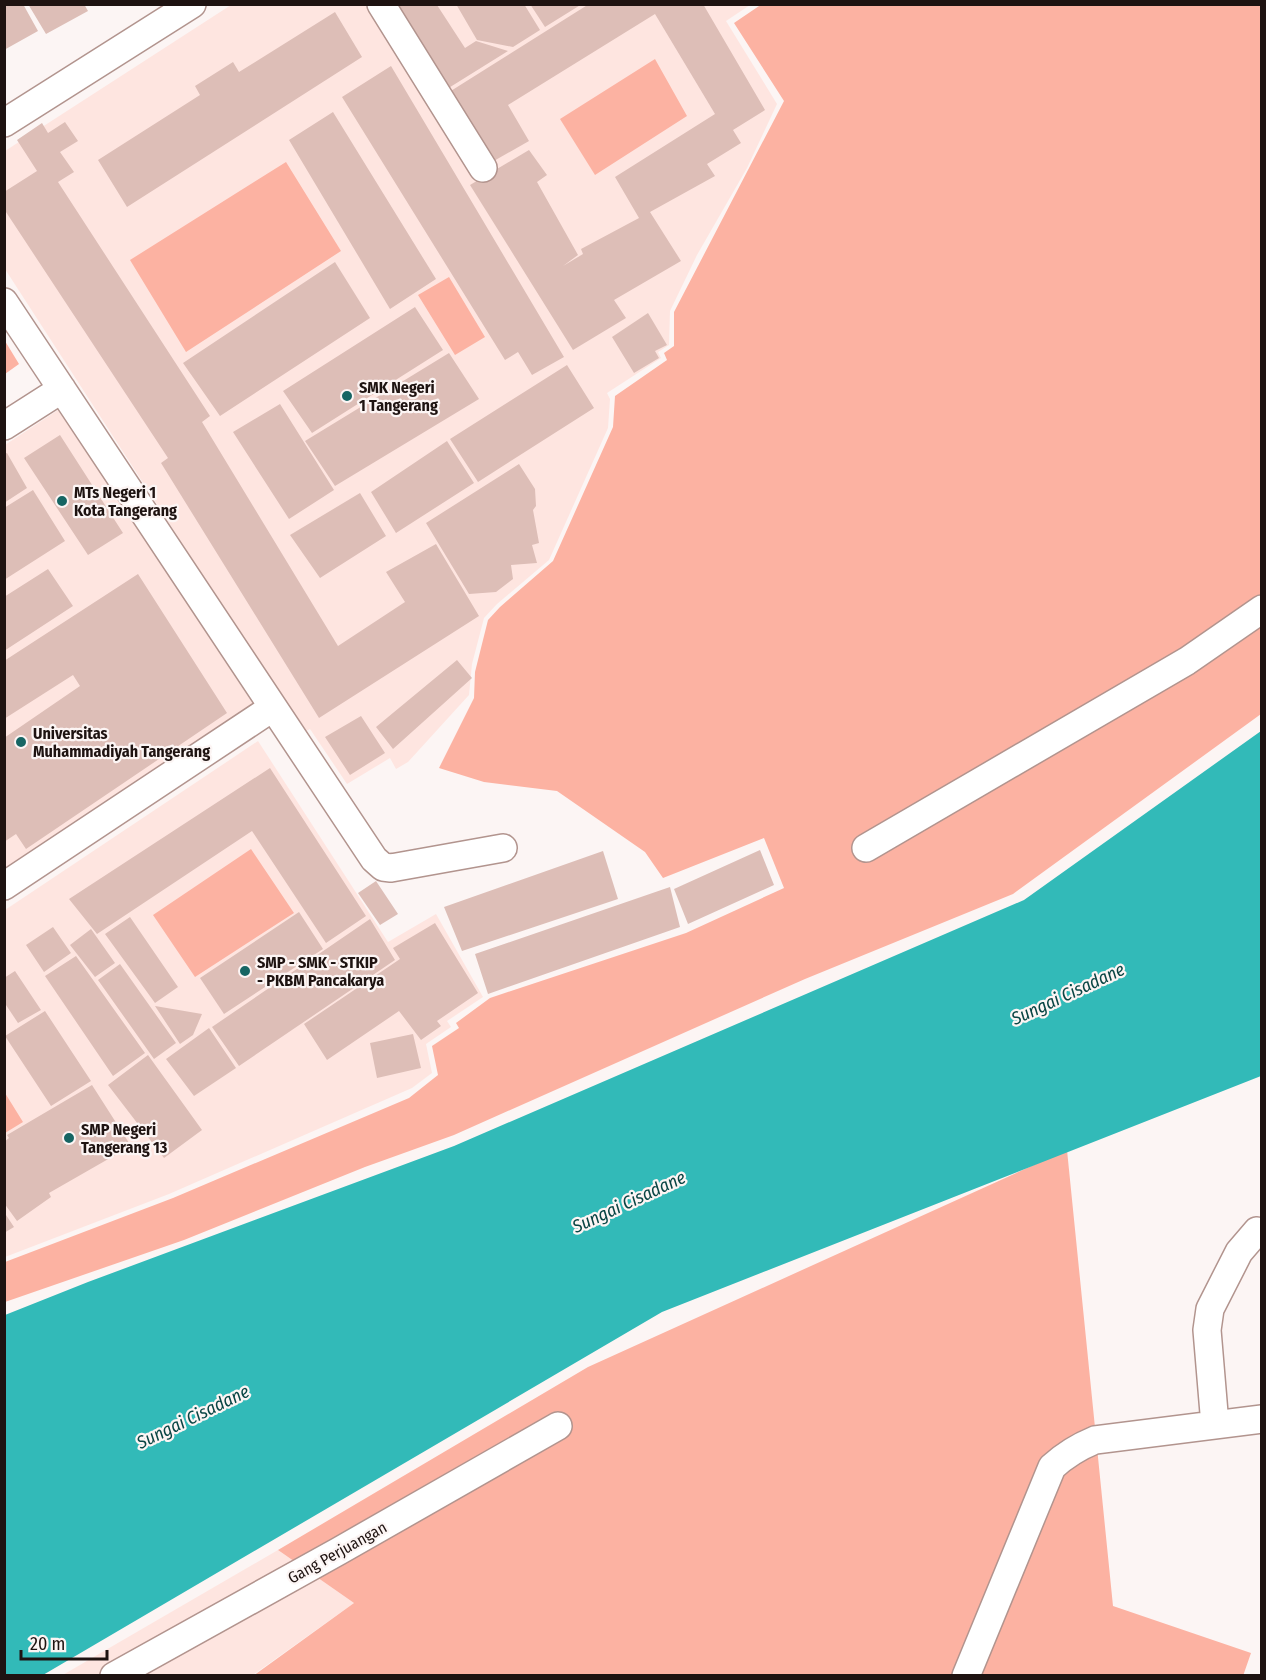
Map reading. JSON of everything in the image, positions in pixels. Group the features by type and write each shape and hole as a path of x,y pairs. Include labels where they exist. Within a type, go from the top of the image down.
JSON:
{"street":[{"path":"4,123 192,4"},
{"path":"381,4 483,168"},
{"path":"4,302 374,859 383,867 391,868 503,848"},
{"path":"4,426 62,389"},
{"path":"866,848 1187,662 1262,609"},
{"path":"4,886 272,708"},
{"path":"1215,1425 1208,1329 1210,1309 1239,1252 1257,1231"},
{"path":"966,1676 1052,1467 1064,1456 1095,1440 1262,1419"},
{"name":"Gang Perjuangan","path":"114,1676 558,1426"}],"shaded area":[{"path":"762,4 1261,5 1261,714 1013,894 805,979 454,1135 365,1167 184,1240 5,1302 5,1262 173,1198 409,1098 438,1075 432,1046 459,1028 456,1023 490,998 686,933 784,888 764,838 663,878 645,852 557,791 484,782 439,768 474,698 475,672 488,620 553,561 613,427 615,396 667,360 664,353 674,346 674,312 784,101 734,23"},
{"name":"SMK Negeri 1 Tangerang","path":"231,5 365,5 427,105 445,94 391,5 750,5 726,21 777,104 747,168 697,255 670,311 669,345 658,352 661,358 607,393 610,399 608,428 549,560 484,618 472,664 469,695 408,762 396,769 390,758 347,784 310,729 304,732 5,269 5,151"},
{"path":"655,59 687,116 595,175 560,119"},
{"path":"286,162 341,251 186,352 130,260"},
{"path":"449,277 485,337 455,355 418,295"},
{"path":"5,341 19,364 4,374"},
{"path":"58,410 255,707 5,871 5,445"},
{"name":"SMP - SMK - STKIP - PKBM Pancakarya","path":"258,741 388,942 436,914 483,997 447,1021 451,1027 426,1044 432,1073 412,1088 169,1194 5,1257 5,910"},
{"path":"251,849 294,913 195,977 153,915"},
{"path":"5,1093 23,1122 4,1133"},
{"path":"1067,1150 1113,1606 1251,1653 1243,1676 253,1676 354,1603 278,1550 588,1367"},
{"path":"278,1550 354,1603 253,1675 61,1676"}],"water":[{"name":"Sungai Cisadane","path":"1261,731 1261,1076 662,1312 43,1675 5,1675 5,1315 454,1146 1024,900"}],"building":[{"path":"4,4 23,4 38,31 4,50"},
{"path":"28,4 84,4 88,11 46,34"},
{"path":"456,4 524,4 540,30 513,47 477,40"},
{"path":"530,4 582,4 545,27"},
{"path":"589,4 703,4 765,110 733,130 741,143 707,164 715,176 650,212 681,261 614,300 626,318 573,350 470,185 529,150 547,175 537,182 578,255 563,266 583,254 581,249 639,218 615,177 715,114 655,14 508,105 529,141 485,166 446,94"},
{"path":"394,5 437,5 465,48 476,41 508,51 447,89"},
{"path":"335,12 362,57 127,207 98,160 200,95 195,86 233,62 239,72"},
{"path":"391,66 564,357 532,375 518,352 505,360 342,97"},
{"path":"333,112 436,279 390,309 289,140"},
{"path":"65,122 78,141 60,152 74,172 58,182 210,416 202,422 338,646 405,602 386,572 436,544 479,616 319,718 161,463 168,458 4,209 4,192 37,171 17,140 42,123 48,133"},
{"path":"335,262 370,318 220,416 183,363"},
{"path":"415,307 443,350 312,433 283,391"},
{"path":"648,313 667,345 655,351 659,358 634,373 612,337"},
{"path":"449,353 479,399 335,486 305,441"},
{"path":"567,365 594,408 478,482 450,439"},
{"path":"280,404 334,490 289,519 233,432"},
{"path":"60,435 123,533 88,555 24,458"},
{"path":"447,441 474,483 396,533 371,492"},
{"path":"7,453 27,488 4,503 4,454"},
{"path":"519,464 535,489 536,506 533,510 539,543 532,545 537,563 511,565 513,579 496,592 469,594 426,523"},
{"path":"33,490 65,541 4,580 4,508"},
{"path":"360,493 386,536 320,578 290,535"},
{"path":"48,569 73,606 4,651 4,597"},
{"path":"138,574 227,713 26,849 16,834 4,842 4,738 80,686 73,675 4,719 4,661"},
{"path":"457,660 472,678 393,749 376,727"},
{"path":"361,716 385,753 350,775 325,737"},
{"path":"270,768 366,916 326,943 252,831 97,934 69,899"},
{"path":"760,850 774,885 688,924 674,889"},
{"path":"603,851 618,899 462,951 444,907"},
{"path":"376,881 398,914 380,925 358,893"},
{"path":"670,887 680,927 488,994 475,954"},
{"path":"299,912 323,949 224,1014 200,978"},
{"path":"130,917 178,987 155,1003 105,934"},
{"path":"370,919 395,960 239,1066 212,1027"},
{"path":"435,923 478,993 437,1021 441,1026 421,1040 399,1011 327,1060 304,1024 400,959 393,948"},
{"path":"53,927 71,953 44,972 26,945"},
{"path":"91,929 115,963 95,977 70,945"},
{"path":"76,956 145,1053 113,1076 45,976"},
{"path":"120,964 176,1043 154,1059 98,980"},
{"path":"15,971 41,1010 18,1023 4,1002 4,978"},
{"path":"155,1006 202,1014 193,1035 180,1044"},
{"path":"45,1011 91,1081 51,1106 5,1036"},
{"path":"209,1028 236,1068 194,1096 166,1059"},
{"path":"413,1034 421,1068 377,1078 370,1043"},
{"path":"148,1055 202,1130 164,1158 108,1085"},
{"path":"92,1085 131,1146 49,1193 51,1197 17,1221 4,1203 4,1142 9,1138 7,1135"},
{"path":"4,1212 14,1227 4,1233"}],"place":[{"name":"SMK Negeri 1 Tangerang","path":"347,396"},
{"name":"MTs Negeri 1 Kota Tangerang","path":"62,501"},
{"name":"Universitas Muhammadiyah Tangerang","path":"21,742"},
{"name":"SMP - SMK - STKIP - PKBM Pancakarya","path":"245,971"},
{"name":"SMP Negeri Tangerang 13","path":"69,1138"}]}
